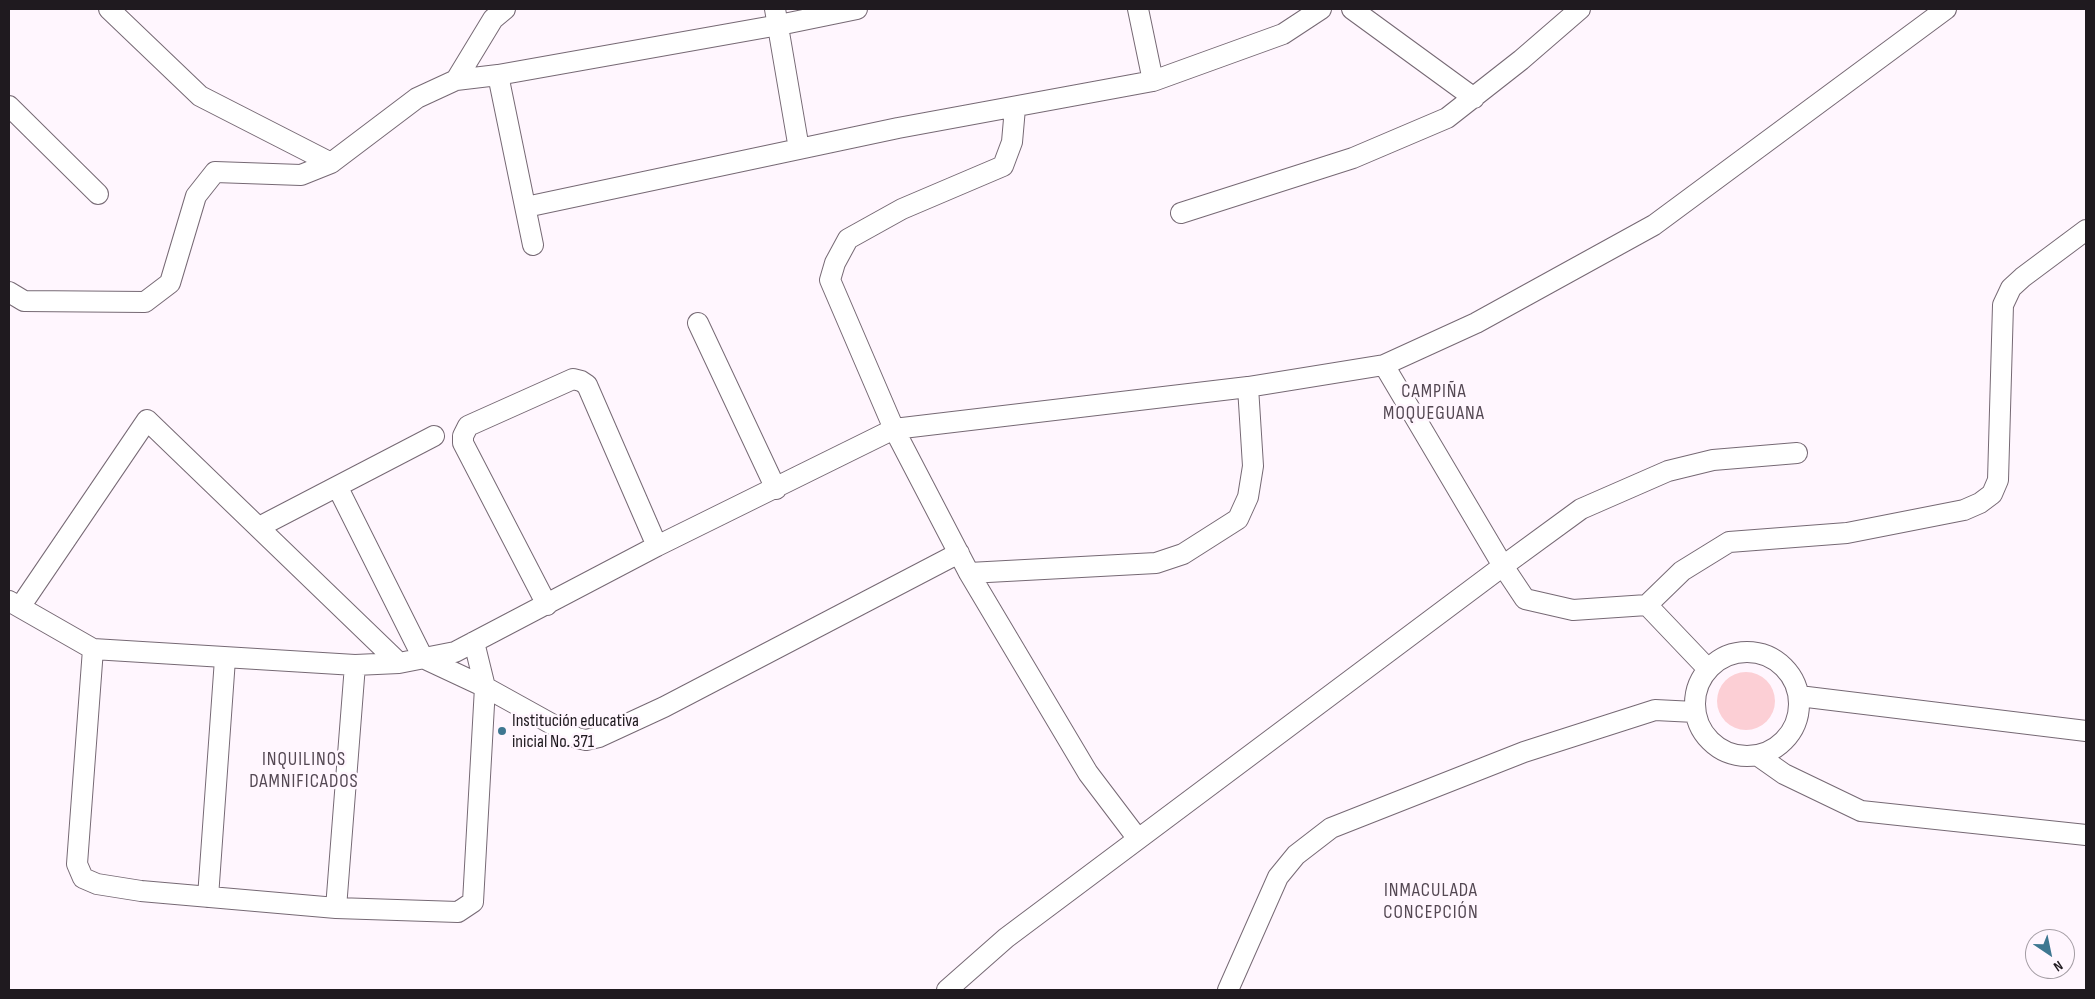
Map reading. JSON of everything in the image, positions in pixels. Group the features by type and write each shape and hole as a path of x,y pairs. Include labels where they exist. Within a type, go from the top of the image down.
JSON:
{"street":[{"path":"110,9 200,96 331,163"},
{"path":"456,80 493,19 505,9"},
{"path":"9,292 24,301 145,302 170,283 196,196 215,172 302,175 331,163 417,98 456,80 498,74 777,17 857,9"},
{"path":"1138,9 1152,82"},
{"path":"526,207 898,128 1152,82 1283,34 1321,9"},
{"path":"1352,9 1474,98"},
{"path":"1181,213 1353,158 1447,118 1474,98 1579,9"},
{"path":"399,663 147,420 14,604 93,649 225,659 355,665 399,663 455,652 657,546 776,489 894,429 1248,387 1384,365 1476,323 1654,225 1946,9"},
{"path":"777,17 799,149"},
{"path":"498,74 533,245"},
{"path":"9,106 98,194"},
{"path":"1015,108 1012,142 1003,166 902,209 848,239 835,263 830,280 894,429 969,573 1088,773 1138,839"},
{"path":"1384,365 1503,566 1525,599 1573,610 1647,605 1682,571 1729,542 1847,533 1964,510 1980,503 1992,494 1998,480 2002,305 2011,288 2022,277 2086,230"},
{"path":"698,323 776,489"},
{"path":"547,605 463,442 468,426 573,379 581,380 588,385 657,546"},
{"path":"969,573 1156,562 1183,554 1238,519 1248,497 1252,466 1248,387"},
{"path":"259,527 338,488 434,436"},
{"path":"947,990 1006,938 1581,509 1668,471 1713,460 1796,453"},
{"path":"338,488 423,658 485,687 577,738 586,740 599,737 664,707 959,553"},
{"path":"1647,605 1708,669"},
{"path":"93,649 77,864 83,878 97,884 208,897 336,908 458,912 473,902 485,687 474,642"},
{"path":"1737,652 1754,652 1770,656 1784,666 1794,679 1799,696 1799,712 1790,734 1774,749 1757,755 1740,756 1723,751 1709,741 1699,727 1695,712 1695,697 1699,683 1708,669 1721,658 1737,652"},
{"path":"208,897 225,659"},
{"path":"336,908 355,665"},
{"path":"1799,696 2086,731"},
{"path":"1228,990 1278,877 1296,856 1331,828 1534,749 1655,710 1695,712"},
{"path":"1757,755 1784,774 1861,811 2086,835"}],"shaded area":[{"path":"1740,672 1752,672 1767,680 1775,695 1775,707 1767,722 1752,730 1740,730 1725,722 1717,707 1717,695 1725,680"}],"place":[{"name":"Institución educativa inicial No. 371","path":"502,731"}],"district":[{"name":"CAMPIÑA MOQUEGUANA","path":"1434,403"},
{"name":"INQUILINOS DAMNIFICADOS","path":"304,771"},
{"name":"INMACULADA CONCEPCIÓN","path":"1431,902"}]}
